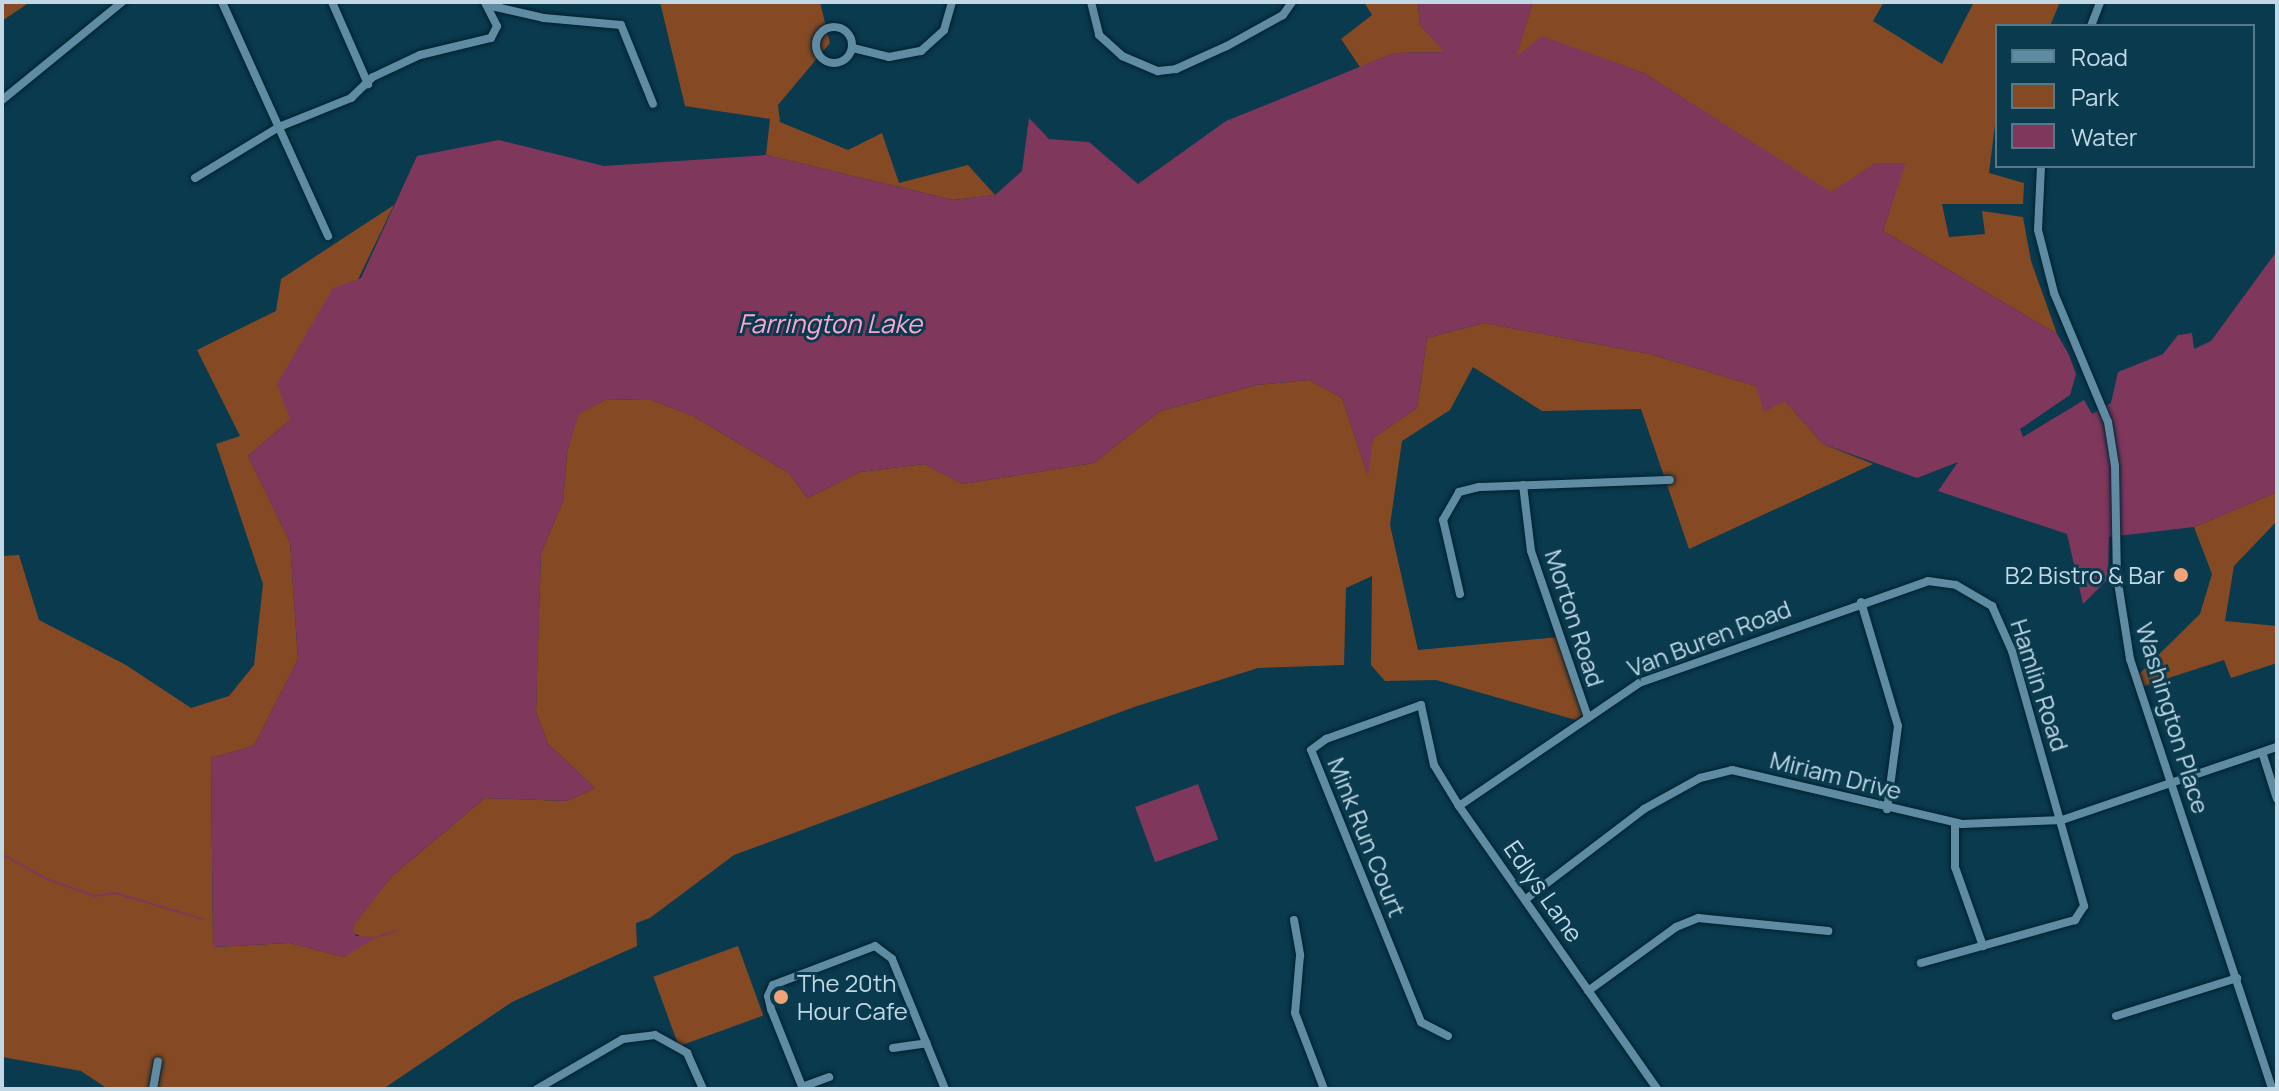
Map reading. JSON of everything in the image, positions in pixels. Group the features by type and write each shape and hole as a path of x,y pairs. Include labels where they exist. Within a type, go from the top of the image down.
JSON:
{"street":[{"path":"2,100 122,2"},
{"path":"222,2 328,236"},
{"path":"332,2 368,84"},
{"path":"853,48 889,57 921,51 944,30 952,2"},
{"path":"1091,2 1099,35 1122,56 1158,71 1176,69 1227,46 1283,15 1292,2"},
{"path":"2092,24 2100,2"},
{"path":"195,178 279,127 351,98 368,84 420,55 462,49 496,33 486,3"},
{"path":"486,3 544,18 621,25 653,104"},
{"path":"838,27 848,33 853,48 847,59 831,64 817,53 816,42 827,28 838,27"},
{"name":"Washington Place","path":"2041,168 2038,230 2054,293 2096,387 2115,466 2117,576 2130,659 2272,1089"},
{"path":"1460,594 1443,520 1447,508 1459,492 1523,485 1670,480"},
{"name":"Morton Road","path":"1523,485 1531,551 1548,612 1587,715"},
{"name":"Hamlin Road","path":"1861,602 1928,581 1956,585 1992,606 2012,651 2084,897 2082,911 2075,920 1983,946"},
{"path":"1861,602 1898,726 1887,809"},
{"name":"Van Buren Road","path":"1459,806 1587,715 1639,683 1861,602"},
{"name":"Edlys Lane","path":"1421,705 1434,765 1459,806 1657,1089"},
{"name":"Mink Run Court","path":"1421,705 1326,739 1311,750 1421,1022 1448,1036"},
{"name":"Miriam Drive","path":"1526,899 1644,809 1700,778 1732,770 1955,823 2060,820 2277,747"},
{"path":"2262,752 2277,799"},
{"path":"1921,963 1983,946 1955,867 1955,823"},
{"path":"1588,991 1676,927 1698,918 1828,931"},
{"path":"1294,920 1300,955 1295,1013 1324,1089"},
{"path":"829,1077 803,1088 768,996 773,985 863,948 886,951 945,1089"},
{"path":"2116,1016 2237,978"},
{"path":"537,1089 623,1039 655,1035 675,1042 687,1053 703,1089"},
{"path":"893,1048 927,1043"},
{"path":"153,1089 158,1061"}],"green space":[{"path":"2,2 30,2 2,21"},
{"path":"660,2 820,2 830,43 778,105 780,122 848,150 882,133 899,183 968,165 995,195 953,200 766,155 770,119 685,106"},
{"path":"1364,2 1418,2 1420,25 1445,52 1394,53 1360,67 1341,39 1372,15"},
{"path":"1533,2 1884,2 1873,21 1942,64 1974,2 2060,2 2051,24 1995,24 1995,125 1989,173 2024,183 2023,204 1942,204 1949,237 1985,234 1982,211 2023,217 2031,261 2057,334 1883,231 1905,163 1876,163 1831,193 1644,73 1542,37 1515,59"},
{"path":"394,205 290,420 248,456 290,542 298,659 254,746 211,758 213,947 290,943 344,957 360,936 351,932 354,924 392,876 485,798 567,801 595,788 548,744 536,712 541,553 563,501 567,452 578,414 605,400 649,399 693,416 789,473 807,498 860,472 924,464 963,484 1094,463 1160,411 1257,385 1309,380 1342,398 1367,473 1373,438 1417,408 1427,338 1484,323 1650,354 1756,386 1785,401 1823,444 1873,464 1689,549 1641,409 1542,411 1473,367 1450,410 1402,441 1390,525 1418,650 1560,637 1587,712 1576,720 1436,680 1385,681 1371,665 1372,576 1346,588 1344,665 1258,668 1134,707 734,855 650,918 636,923 637,946 512,1002 383,1089 108,1089 81,1071 2,1057 2,556 19,555 39,620 126,665 191,708 229,696 254,665 263,584 216,444 240,436 197,350 276,311 281,279"},
{"path":"2277,492 2277,521 2234,566 2225,621 2277,626 2277,663 2231,678 2224,660 2141,687 2137,676 2200,614 2212,574 2194,527"},
{"path":"738,946 763,1016 679,1046 653,977"}],"water":[{"name":"Farrington Lake","path":"1418,2 1533,2 1516,57 1542,36 1644,73 1831,192 1876,163 1906,163 1883,231 2057,334 2069,355 2076,374 2070,395 2020,429 2023,437 2084,400 2092,414 2111,403 2118,372 2163,354 2178,335 2192,333 2194,349 2211,341 2277,251 2277,492 2194,527 2109,537 2108,579 2083,604 2067,534 1938,491 1958,462 1917,478 1823,444 1785,401 1764,412 1756,386 1650,354 1484,323 1427,338 1417,408 1373,438 1368,476 1342,398 1309,380 1257,385 1160,411 1094,463 963,484 924,464 860,472 807,498 789,473 693,416 649,399 605,400 579,414 567,452 563,501 541,553 536,712 548,744 595,788 567,801 485,798 392,876 352,928 356,936 377,937 344,957 290,943 213,947 211,758 254,746 298,659 290,542 248,456 290,420 277,384 333,288 361,278 417,156 499,140 604,166 766,155 953,200 995,195 1022,171 1029,118 1049,139 1089,142 1138,184 1226,121 1394,53 1444,52 1420,25"},
{"path":"1198,784 1218,839 1155,862 1135,807"}],"waterway":[{"path":"2,854 47,879 94,896 115,893 203,919"},
{"path":"377,937 397,931"}],"place":[{"name":"B2 Bistro & Bar","path":"2181,575"},
{"name":"The 20th Hour Cafe","path":"781,997"}]}
